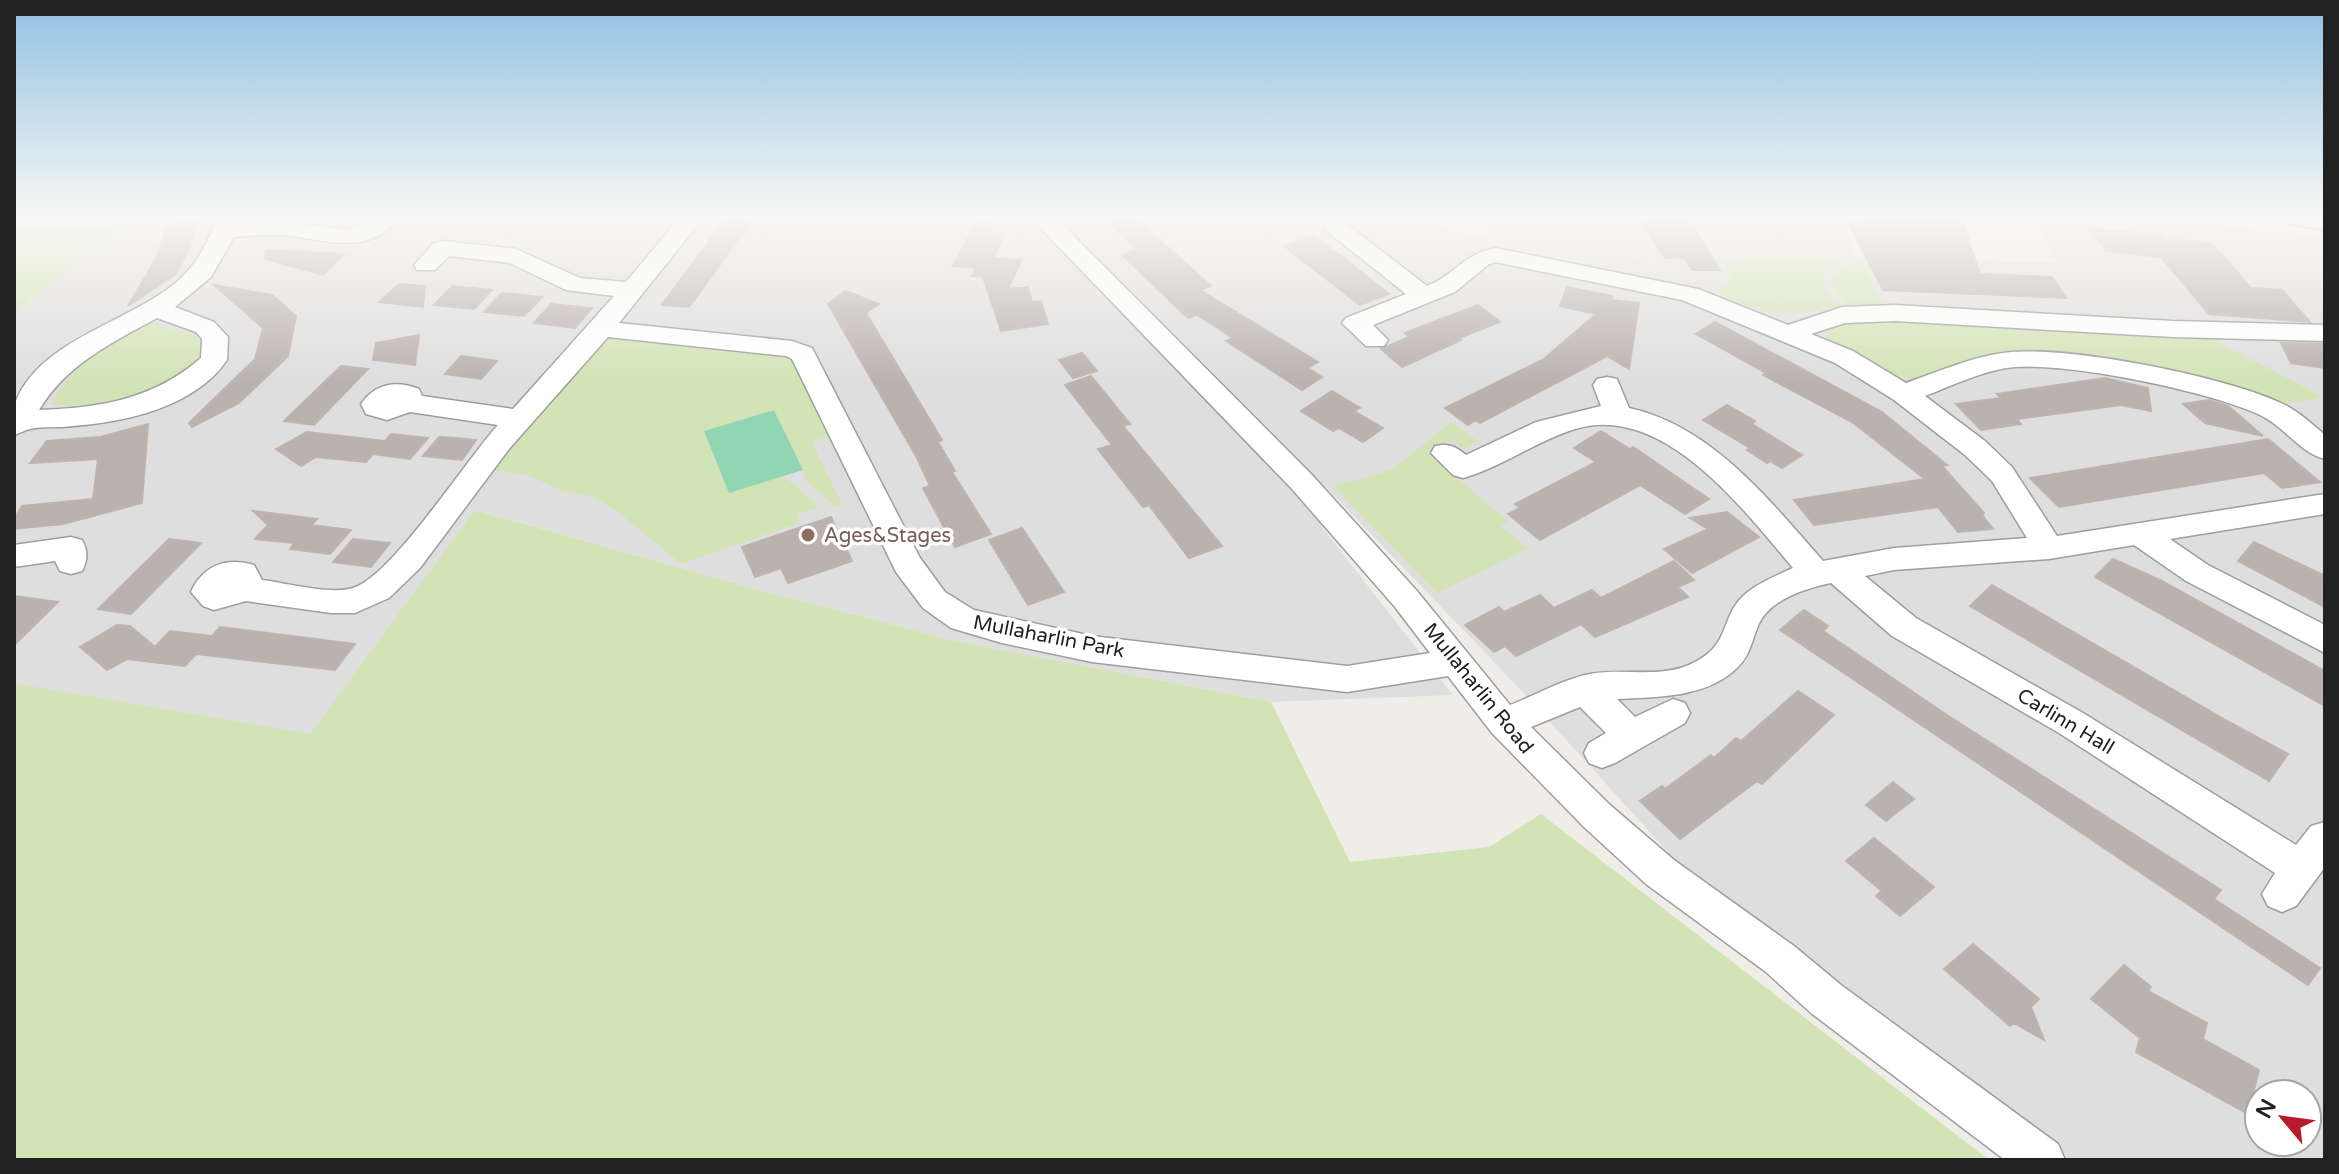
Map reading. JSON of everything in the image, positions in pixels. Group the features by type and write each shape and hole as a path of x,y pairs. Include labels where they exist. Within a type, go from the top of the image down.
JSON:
{"street":[{"path":"17,423 37,387 53,371 86,345 155,308 202,272"},
{"path":"548,272 575,285 631,290"},
{"path":"242,589 331,601 355,601 378,590 409,560 519,419 601,329 646,272"},
{"name":"Mullaharlin Road","path":"1096,272 1302,482 1457,662 1504,723 1597,816 1660,872 1780,959 1826,999 2042,1160"},
{"path":"1393,272 1424,296"},
{"path":"1375,340 1355,323 1446,287 1464,272"},
{"path":"1585,272 1689,294 1844,357 1904,394 1954,431 2002,474 2049,548"},
{"path":"17,423 131,410 188,385 214,360 215,337 205,327 155,308"},
{"path":"1789,333 1842,315 1895,313 2173,329 2325,333"},
{"name":"Mullaharlin Park","path":"601,329 792,349 803,354 907,564 934,600 963,619 1002,631 1092,649 1347,679 1457,662"},
{"path":"1904,394 2009,359 2059,362 2177,383 2258,403 2284,417 2325,450"},
{"path":"1607,385 1618,415"},
{"path":"407,403 519,419"},
{"name":"Carlinn Hall","path":"1445,453 1463,468 1519,441 1593,416 1618,415 1668,434 1720,469 1825,572 1904,627 2071,723 2291,881 2324,838"},
{"path":"1504,723 1584,689 1671,683 1697,676 1722,662 1737,645 1743,621 1759,600 1788,582 1825,572 1942,554 2049,548 2325,504"},
{"path":"2140,534 2197,573 2325,640"},
{"path":"14,556 71,548 71,563"},
{"path":"1584,689 1617,744 1673,713"}],"shaded area":[{"path":"64,272 2325,272 2325,1160 2066,1160 1707,895 1518,687 1322,483 1321,526 1453,695 1271,702 956,641 774,594 476,510 310,735 14,683 14,312"},
{"path":"836,436 893,554 872,561 817,442"}],"green space":[{"path":"14,272 64,272 14,312"},
{"path":"1729,272 1828,272 1822,281 1838,307 1788,313 1761,310 1714,290 1733,280"},
{"path":"1841,272 1867,272 1883,305 1848,306 1836,293 1832,280"},
{"path":"1860,321 2212,336 2214,340 2325,398 2278,404 2165,373 2048,352 1992,354 1913,380 1881,371 1829,342 1826,334 1832,326"},
{"path":"151,322 195,336 203,349 194,366 179,379 138,397 114,402 51,405 70,377 94,354"},
{"path":"609,335 793,356 833,435 812,442 842,505 836,507 805,480 803,470 704,431 729,492 784,476 819,507 796,515 799,523 681,564 617,511 593,497 563,491 526,475 494,471 595,344"},
{"path":"774,410 803,470 729,493 704,431"},
{"path":"1451,422 1479,442 1465,449 1453,440 1427,453 1508,521 1500,525 1528,549 1437,593 1333,486 1391,470"},
{"path":"475,510 774,594 956,641 1271,702 1350,862 1489,847 1541,814 1989,1160 14,1160 14,683 310,734"}],"building":[{"path":"148,272 177,272 176,274 128,306"},
{"path":"687,272 715,272 689,307 662,305"},
{"path":"974,272 1016,272 1008,289 1028,287 1032,302 1041,301 1048,324 1001,331 983,277 972,276"},
{"path":"1140,272 1195,272 1211,286 1200,290 1318,362 1308,368 1322,377 1302,390 1226,341 1233,338 1197,315 1188,318"},
{"path":"1317,272 1361,272 1389,294 1360,305"},
{"path":"1874,272 1979,272 2052,277 2066,298 1883,290"},
{"path":"2173,272 2237,272 2251,288 2282,290 2310,322 2209,314"},
{"path":"399,284 425,286 423,307 379,302"},
{"path":"214,285 272,295 296,316 288,356 239,403 192,427 189,423 255,359 263,328"},
{"path":"452,286 492,290 474,309 434,305"},
{"path":"1567,287 1612,296 1611,300 1639,303 1629,369 1607,356 1480,423 1476,420 1468,425 1445,408 1544,359 1596,314 1560,306"},
{"path":"846,291 879,304 866,313 942,440 938,442 955,471 952,472 991,534 955,547 923,488 930,486 916,456 828,304"},
{"path":"502,293 542,297 524,316 484,312"},
{"path":"551,304 592,308 575,328 534,323"},
{"path":"1478,305 1500,322 1459,338 1461,340 1402,367 1381,349 1409,337 1405,333"},
{"path":"1715,322 1882,412 1947,465 1942,466 1984,513 1982,515 1993,529 1958,532 1938,507 1814,525 1794,500 1925,479 1852,422 1763,375 1766,373 1696,334"},
{"path":"419,335 415,365 373,360 376,343"},
{"path":"2281,343 2325,344 2325,368 2291,363"},
{"path":"1082,353 1097,371 1073,378 1059,360"},
{"path":"461,356 497,361 481,379 445,374"},
{"path":"341,366 368,369 314,425 284,421"},
{"path":"1091,376 1130,424 1123,426 1222,546 1189,558 1149,505 1143,507 1098,449 1112,445 1065,385"},
{"path":"2105,378 2148,388 2151,411 2121,405 2017,419 2021,424 1981,430 1956,404 2001,398 1997,394"},
{"path":"1332,391 1360,408 1354,411 1383,428 1363,442 1339,428 1333,431 1301,411"},
{"path":"2209,400 2228,406 2263,436 2205,423 2183,404"},
{"path":"1727,405 1802,455 1782,468 1770,461 1767,463 1747,450 1750,448 1703,420"},
{"path":"148,424 142,503 63,524 14,529 14,519 22,506 93,499 98,459 30,463 47,441 100,437"},
{"path":"1601,431 1630,449 1633,447 1709,499 1685,514 1640,485 1540,540 1508,514 1520,508 1515,504 1596,462 1574,448"},
{"path":"307,432 385,441 391,434 428,438 410,459 373,454 366,462 316,457 301,466 276,449"},
{"path":"439,437 476,440 462,460 423,456"},
{"path":"2268,439 2320,482 2282,488 2264,473 2059,507 2030,478"},
{"path":"253,511 317,519 311,525 351,530 330,554 290,549 294,543 255,539 268,525"},
{"path":"1727,512 1759,537 1692,573 1664,549 1708,529 1690,518"},
{"name":"Ages&Stages","path":"831,517 852,561 788,583 781,568 755,577 742,547"},
{"path":"1022,528 1064,592 1028,605 989,540"},
{"path":"169,539 201,543 131,614 98,609"},
{"path":"353,539 390,543 371,567 333,562"},
{"path":"2254,542 2325,576 2325,607 2238,561"},
{"path":"2113,559 2160,580 2325,671 2325,706 2095,577"},
{"path":"1674,561 1694,580 1678,587 1688,597 1595,637 1581,624 1516,656 1505,646 1494,652 1465,625 1499,607 1504,612 1540,595 1554,608 1592,590 1601,598"},
{"path":"1992,585 2288,754 2269,781 1970,606"},
{"path":"14,596 58,602 14,645"},
{"path":"1804,610 1828,626 1823,631 1950,717 2221,890 2214,899 2320,968 2308,985 1780,630"},
{"path":"117,625 130,626 155,647 170,631 212,636 220,627 355,644 335,670 196,654 185,666 127,659 107,670 80,647"},
{"path":"1798,691 1834,715 1762,784 1757,781 1680,839 1640,801 1662,786 1665,789 1711,755 1714,758 1736,738 1741,741"},
{"path":"1893,782 1914,799 1886,821 1866,805"},
{"path":"1874,838 1934,887 1900,916 1876,896 1882,891 1846,861"},
{"path":"1973,944 2039,999 2031,1007 2044,1040 2014,1023 2010,1026 1944,969"},
{"path":"2124,965 2151,987 2148,991 2207,1023 2203,1039 2259,1070 2257,1078 2243,1078 2243,1111 2136,1052 2140,1038 2091,999"}],"place":[{"name":"Ages&Stages","path":"808,535"}]}
